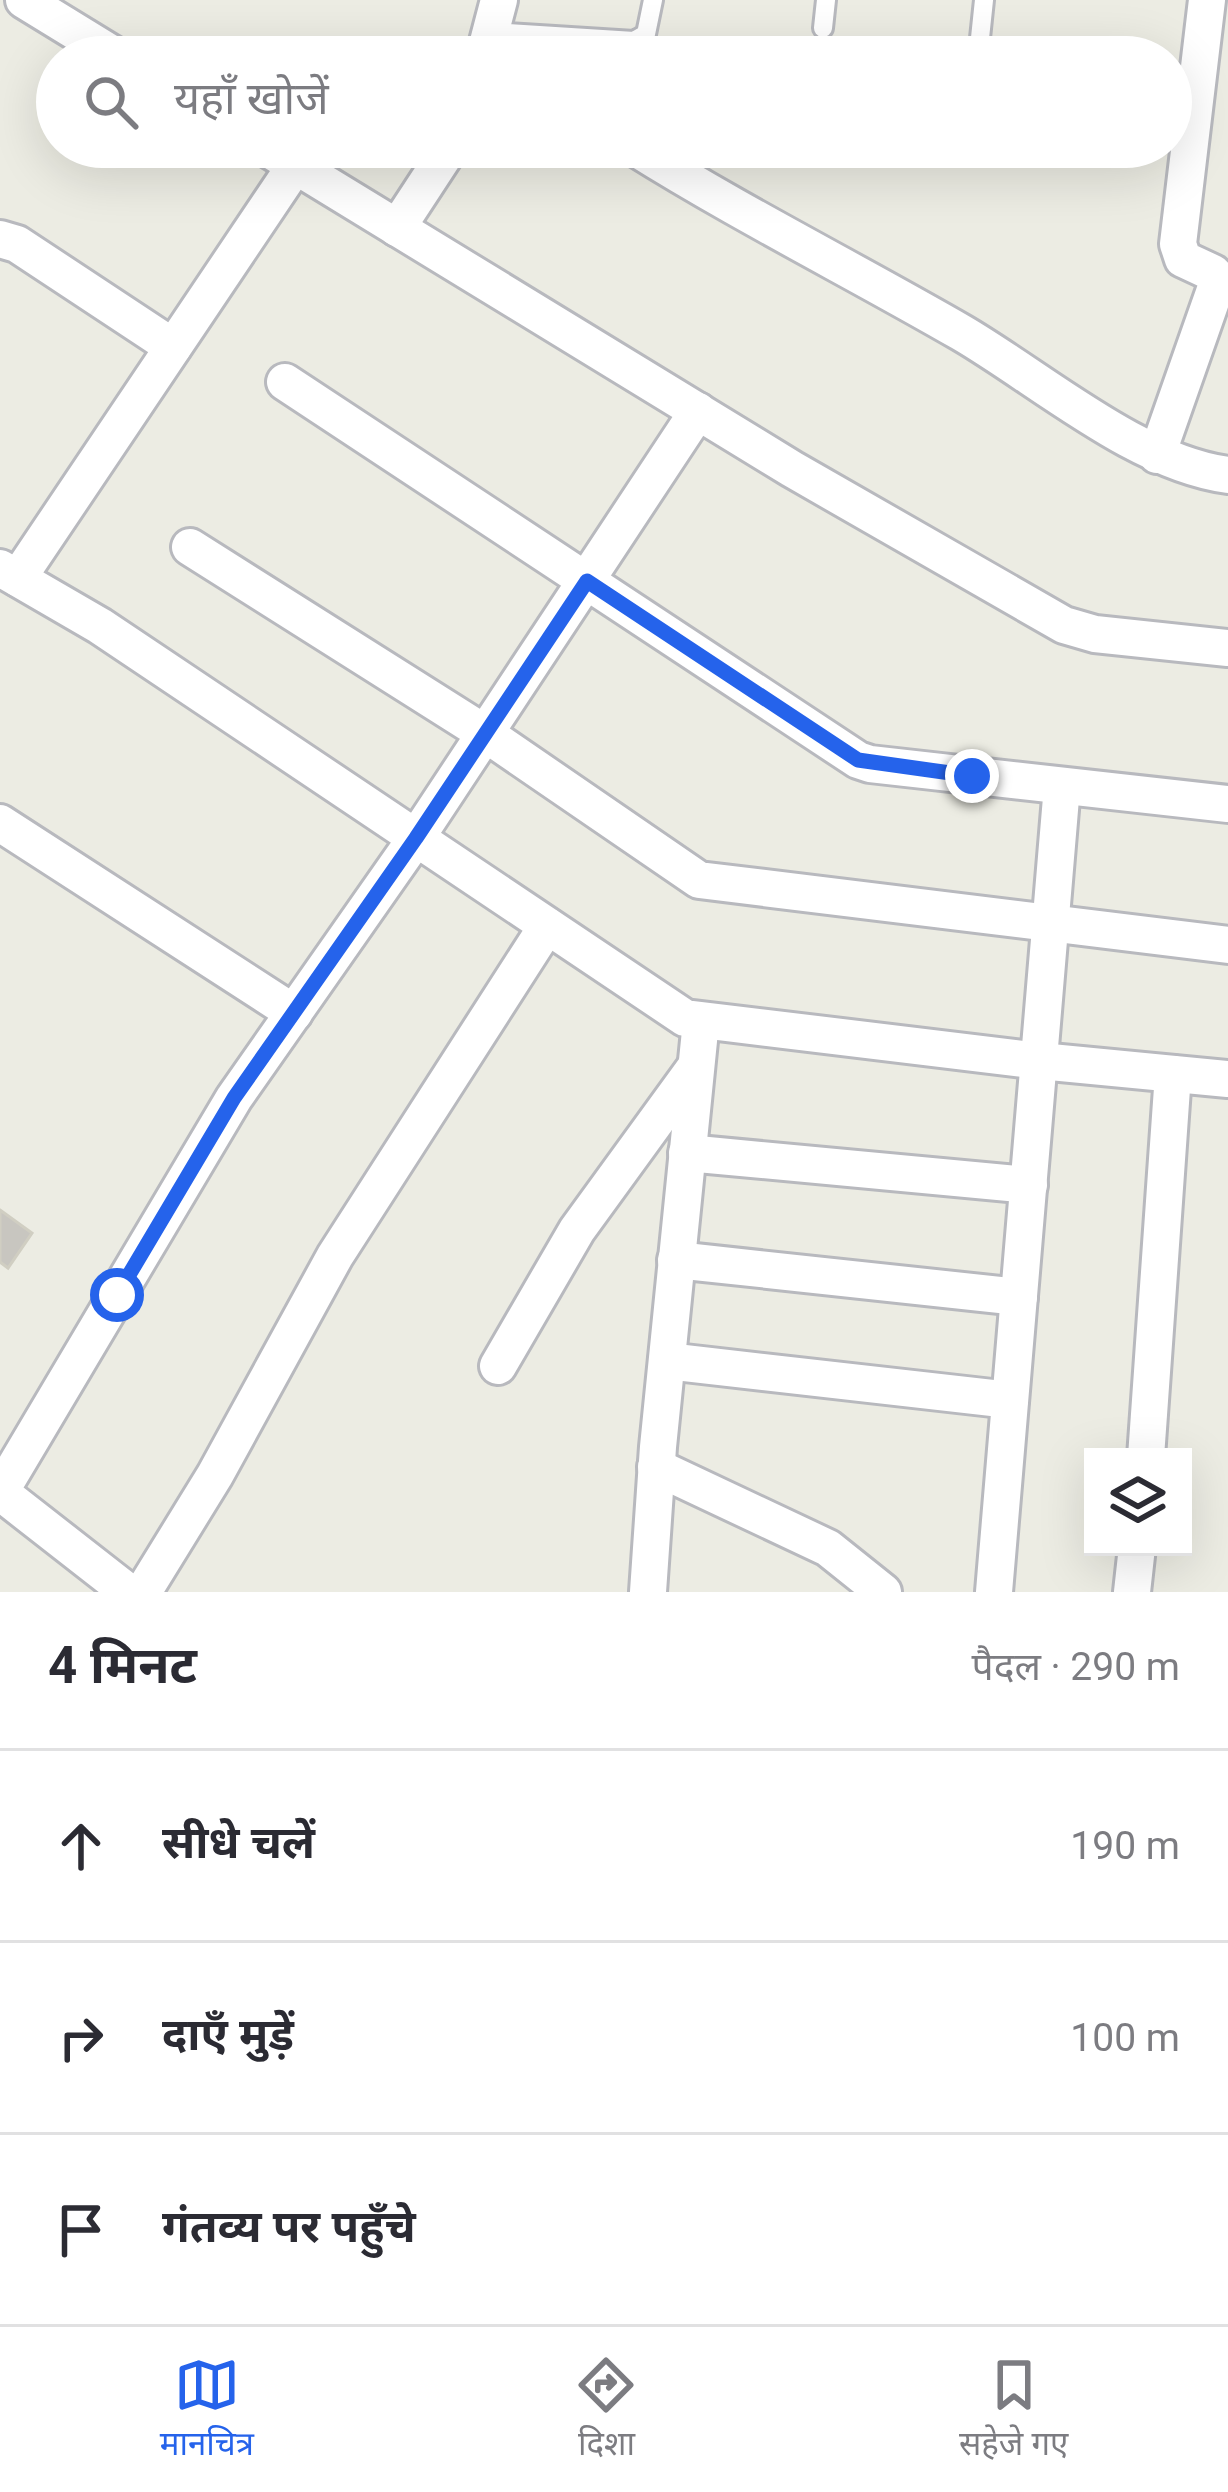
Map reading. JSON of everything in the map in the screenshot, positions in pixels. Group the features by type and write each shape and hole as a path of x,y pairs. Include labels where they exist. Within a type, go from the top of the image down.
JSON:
{"street":[{"path":"24,0 83,36"},
{"path":"1192,126 1207,0"},
{"path":"273,168 173,347 9,573 100,626 676,1014 701,1021 1040,1061 1228,1079"},
{"path":"300,168 698,411 1064,625 1095,634 1228,648"},
{"path":"397,228 436,168"},
{"path":"667,168 964,334 1157,455 1195,470 1228,475"},
{"path":"1157,455 1216,287 1213,273 1183,259 1178,244 1187,168"},
{"path":"0,238 17,244 173,347"},
{"path":"285,382 858,760 1228,804"},
{"path":"128,1592 0,1492 234,1098 416,838 698,411"},
{"path":"190,547 486,734 698,880 1228,945"},
{"path":"994,1592 1062,786"},
{"path":"0,823 294,1013"},
{"path":"143,1592 215,1475 335,1256 547,926"},
{"path":"648,1592 701,1021"},
{"path":"498,1366 577,1230 697,1066"},
{"path":"1147,1448 1173,1074"},
{"path":"687,1153 1029,1185"},
{"path":"676,1260 1019,1297"},
{"path":"667,1361 1010,1400"},
{"path":"656,1467 828,1548 883,1592"},
{"path":"1132,1592 1136,1556"}],"lane":[{"path":"643,36 653,0"},
{"path":"823,28 826,0"},
{"path":"980,36 984,0"}],"building":[{"path":"0,1210 32,1233 8,1268 0,1262"}],"route":[{"path":"117,1295 234,1098 416,838 587,581 858,760 972,776"}]}
